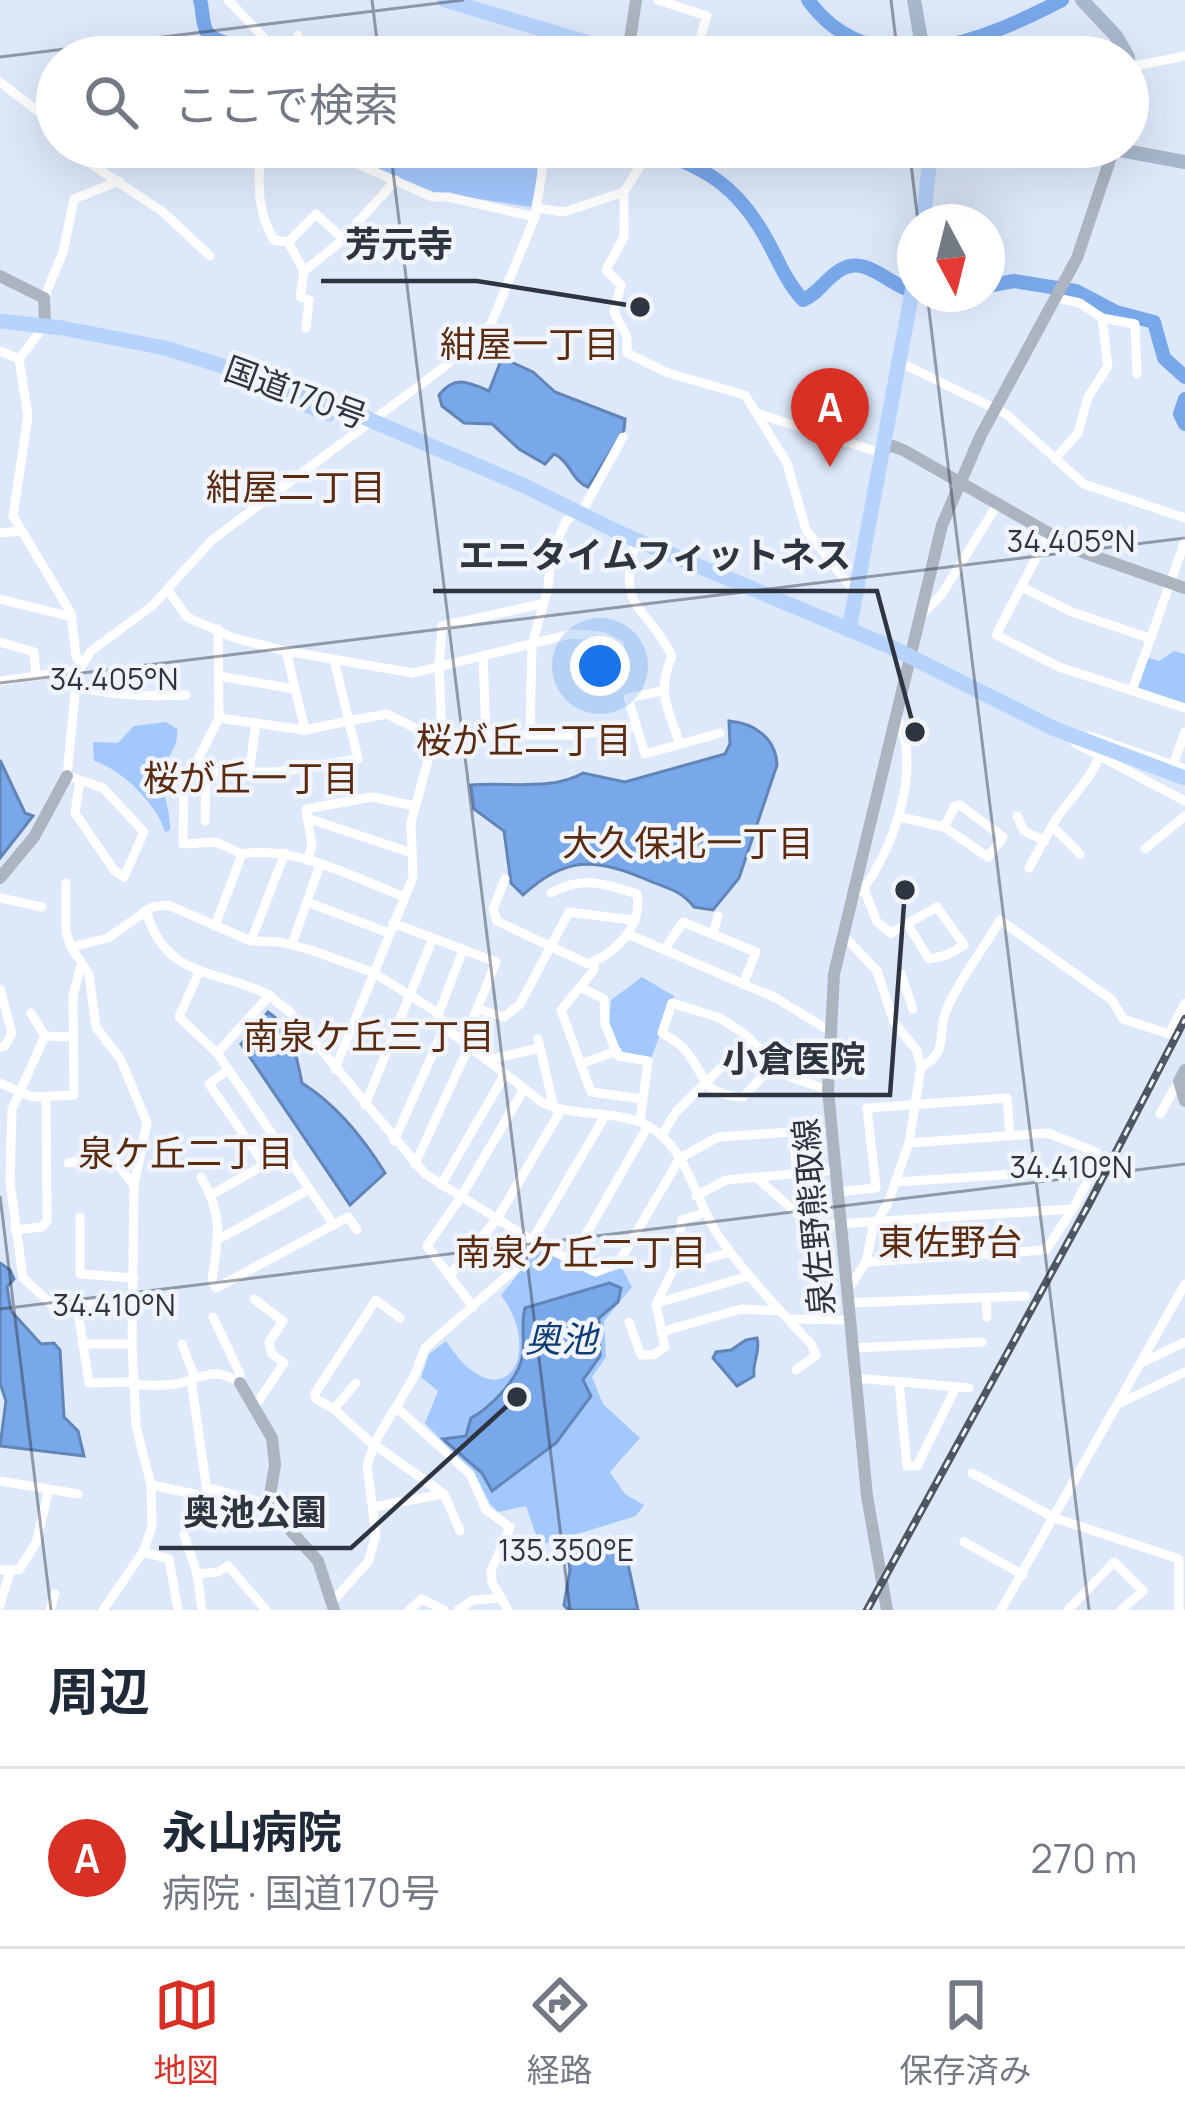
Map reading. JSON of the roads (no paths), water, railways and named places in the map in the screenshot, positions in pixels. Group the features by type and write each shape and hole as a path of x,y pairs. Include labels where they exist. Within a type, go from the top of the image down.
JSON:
{"highway":[{"path":"445,0 553,36"},
{"path":"925,204 929,168"},
{"path":"849,630 908,312"},
{"name":"国道170号","path":"0,325 202,358 300,390 366,423 849,630 1061,732 1181,771"}],"main road":[{"path":"633,36 636,0"},
{"path":"914,0 921,36"},
{"path":"1084,1 1116,36"},
{"path":"1149,154 1185,162"},
{"name":"泉佐野熊取線","path":"891,1609 879,1571 867,1496 828,1090 828,1030 843,935 942,525 958,482 1081,248 1107,168"},
{"path":"0,276 44,298 43,330"},
{"path":"882,449 893,446 905,451 1048,535 1117,567 1185,589"},
{"path":"0,878 73,778"},
{"path":"240,1383 266,1424 274,1452 272,1505 280,1523 304,1542 317,1561 333,1606"}],"street":[{"path":"228,0 262,36"},
{"path":"658,0 707,16 701,36"},
{"path":"1149,59 1185,56"},
{"path":"0,82 36,110"},
{"path":"98,168 164,212 192,244 210,256"},
{"path":"259,168 258,192 266,226 274,239 288,242 304,271 300,297 310,300 306,328"},
{"path":"367,168 432,197 536,212 564,212 624,192"},
{"path":"73,778 103,788 144,832 124,877 114,870 75,813 73,778 75,687 80,667 92,650 134,622 168,590 212,540 444,367 490,325 536,212 543,168"},
{"path":"639,168 624,192 625,236 606,270 621,285 614,312 626,337 627,352 668,373 746,394 788,463 806,530 854,591"},
{"path":"304,271 343,238 396,180"},
{"path":"44,298 63,252 74,199 118,181"},
{"path":"288,242 316,214 343,238"},
{"path":"1060,292 1102,318 1135,324 1137,374"},
{"path":"1054,459 1078,433 1088,397 1108,366 1102,318"},
{"path":"43,330 19,359 28,416 13,516 72,617 80,667"},
{"path":"0,351 19,359"},
{"path":"898,362 996,409 1091,488 1185,518"},
{"path":"759,414 875,452 882,449"},
{"path":"530,734 532,645 557,539 566,521 585,506 623,437"},
{"path":"919,618 942,594 997,505"},
{"path":"0,533 21,531"},
{"path":"1048,535 996,635 1044,661 1185,708"},
{"path":"636,540 626,574 629,596 654,624 672,656 662,691 680,744"},
{"path":"1132,691 1185,541"},
{"path":"1021,587 1072,612 1149,638"},
{"path":"168,590 188,617 234,638 413,673 571,634 602,636 620,645"},
{"path":"0,598 72,617"},
{"path":"335,1069 413,877 411,824 438,734 442,626 541,604"},
{"path":"218,629 220,718 184,778 184,844 216,842 242,854 284,853 405,897"},
{"path":"0,642 34,652 36,676"},
{"path":"286,651 304,730"},
{"path":"484,656 486,735"},
{"path":"194,767 206,772 249,773 316,769 358,759 334,660"},
{"path":"0,681 80,667"},
{"path":"219,676 295,689"},
{"path":"75,687 125,698 186,695"},
{"path":"662,691 628,698 644,754 720,733"},
{"path":"220,718 304,730 387,714 438,734 486,735 574,735 636,726"},
{"path":"852,898 881,864 900,817 906,745 896,716"},
{"path":"249,773 256,723"},
{"path":"1061,732 1098,758 1185,801"},
{"path":"1181,771 1185,732"},
{"path":"1029,868 1076,789 1095,770 1098,758"},
{"path":"205,820 206,772"},
{"path":"292,944 314,863 306,809 372,796 415,806"},
{"path":"900,817 944,827 988,857 1003,837 960,805 944,827"},
{"path":"1017,815 1024,831 1045,841"},
{"path":"1145,849 1185,816"},
{"path":"308,818 412,853"},
{"path":"1052,826 1080,854"},
{"path":"251,941 284,853"},
{"path":"215,926 242,854"},
{"path":"505,879 493,909 497,921 594,963"},
{"path":"551,893 584,880 637,894 630,935 594,963 561,1010 591,1092 642,1099"},
{"path":"66,884 70,947 88,974 96,1027 121,1060 148,1123 134,1185 132,1344 136,1426 151,1485 152,1527 143,1552 103,1610"},
{"path":"864,889 880,925 895,933 908,925 941,908 964,945 947,956 929,959 908,925"},
{"path":"0,898 42,908"},
{"path":"307,902 433,938 496,962 415,1163"},
{"path":"70,947 108,938 146,910 168,904 251,941 292,944 374,973 438,1015 466,1044 558,1109 644,1124 662,1136 680,1158 704,1213 730,1252 816,1355 796,1370"},
{"path":"146,910 168,952 200,973 270,994 288,1010 394,1141 441,1185 595,1272 619,1262 680,1158 718,1137 793,1132 806,1226 1072,1209"},
{"path":"478,1009 504,1017 520,1004 568,911 632,920"},
{"path":"713,934 718,916"},
{"path":"920,1067 930,1063 942,1047 944,1014 1000,920 1112,1000 1123,1019 1168,1034 1185,1003"},
{"path":"664,950 682,922 756,952 742,984"},
{"path":"630,935 776,998 828,1030"},
{"path":"843,935 877,971 894,1022 917,1051 920,1067 909,1143 866,1262 847,1298 1026,1296"},
{"path":"364,1105 433,938"},
{"path":"438,1015 463,950"},
{"path":"0,1083 46,1097 74,1095 73,996 81,965"},
{"path":"200,973 179,1017 217,1053 334,1225"},
{"path":"885,989 902,978 914,1009"},
{"path":"571,1261 644,1124 648,1061 618,1055 605,1024 604,999 580,987"},
{"path":"0,989 12,1033 0,1047"},
{"path":"217,1053 270,994"},
{"path":"776,1062 742,1096 719,1095 704,1083 684,1048 662,1033 673,1003 720,1018 750,1039 776,1062 791,1077 828,1090"},
{"path":"31,1013 46,1036"},
{"path":"394,1141 445,1026"},
{"path":"46,1036 73,1037"},
{"path":"46,1036 10,1125 15,1230 23,1278 51,1304 135,1305"},
{"path":"662,1136 676,1112 750,1039"},
{"path":"449,1276 497,1219 558,1109 538,1043 488,1060"},
{"path":"584,1063 617,1051"},
{"path":"228,1070 209,1084 264,1165"},
{"path":"441,1185 505,1074"},
{"path":"1160,1114 1183,1087"},
{"path":"473,1307 427,1246 524,1089"},
{"path":"15,1230 42,1227 47,1221 46,1097"},
{"path":"838,1192 876,1189 867,1108 1007,1098 1010,1136"},
{"path":"333,1606 368,1562 376,1534 367,1466 425,1348 516,1268 605,1116"},
{"path":"866,1262 1046,1250 1094,1169 1096,1152 1048,1133 909,1143"},
{"path":"68,1163 107,1151 134,1185"},
{"path":"211,1195 285,1153"},
{"path":"896,1182 1094,1169"},
{"path":"696,1196 726,1180 836,1170"},
{"path":"201,1177 220,1226 212,1280 216,1288 348,1217 357,1230"},
{"path":"757,1177 801,1216"},
{"path":"217,1240 310,1189"},
{"path":"629,1322 641,1355 653,1355 665,1347 656,1304 674,1268 682,1220 704,1213"},
{"path":"80,1217 80,1274 134,1278"},
{"path":"674,1268 730,1252"},
{"path":"656,1304 749,1276"},
{"path":"1001,1610 1185,1284"},
{"path":"986,1298 987,1317"},
{"path":"254,1299 283,1321 269,1342 272,1354 284,1363 255,1406"},
{"path":"400,1318 376,1300 315,1393 316,1400 444,1494 460,1531"},
{"path":"77,1304 89,1383 193,1379 225,1373 240,1383"},
{"path":"662,1332 741,1309 850,1320"},
{"path":"213,1316 240,1383"},
{"path":"853,1348 982,1342"},
{"path":"1140,1363 1185,1342"},
{"path":"83,1344 132,1344"},
{"path":"151,1485 204,1496 207,1491 193,1379 182,1344"},
{"path":"1120,1403 1185,1372"},
{"path":"856,1378 969,1388"},
{"path":"899,1382 907,1466 917,1466 956,1387"},
{"path":"334,1409 356,1383"},
{"path":"397,1408 470,1474 485,1510 510,1527 491,1570 492,1582 508,1610"},
{"path":"972,1473 1054,1517 1182,1558 1179,1610"},
{"path":"0,1481 78,1494"},
{"path":"0,1605 5,1571 19,1570 36,1543 49,1489"},
{"path":"207,1491 272,1505"},
{"path":"373,1507 444,1494"},
{"path":"184,1535 202,1610"},
{"path":"964,1542 1023,1575"},
{"path":"143,1552 169,1559 190,1552"},
{"path":"169,1559 178,1610"},
{"path":"1068,1610 1114,1562 1143,1591 1121,1610"},
{"path":"197,1574 228,1566 266,1610"},
{"path":"50,1610 55,1594"},
{"path":"458,1610 473,1600 501,1598"},
{"path":"409,1610 422,1599 444,1610"}],"water":[{"path":"502,358 533,372 555,392 625,419 624,430 588,487 554,454 545,464 519,449 492,424 464,423 442,406 439,395 456,383 489,391"},
{"path":"729,721 762,734 773,747 777,765 739,878 713,910 694,907 678,893 627,872 595,864 552,873 523,895 511,883 504,831 474,809 471,785 544,784 583,773 625,782 725,754 730,744"},
{"path":"0,760 25,813 33,816 0,858"},
{"path":"268,1012 288,1035 302,1083 349,1124 385,1173 350,1205 241,1044"},
{"path":"0,1263 14,1279 7,1287 11,1311 41,1344 54,1343 60,1350 64,1417 78,1431 84,1456 0,1446 6,1401 0,1383"},
{"name":"奥池","path":"609,1283 621,1288 618,1302 599,1318 600,1356 583,1380 591,1396 556,1443 492,1491 482,1473 443,1439 466,1436 471,1418 515,1375 523,1351 525,1308"},
{"path":"757,1338 754,1376 737,1386 713,1358 716,1352"},
{"path":"622,1536 638,1610 568,1610 564,1605 570,1570 567,1548"}],"waterway":[{"path":"200,0 210,36"},
{"path":"808,0 834,27 851,36"},
{"path":"979,36 1062,0"},
{"path":"696,168 731,191 744,206 803,300 836,272 851,266 870,269 897,284"},
{"path":"1005,283 1076,291 1116,312 1154,322 1164,358 1185,377"},
{"path":"1185,399 1180,414 1185,424"}],"railway":[{"path":"867,1610 1185,1019"}],"place":[{"name":"芳元寺","path":"640,307"},
{"name":"永山病院","path":"830,467"},
{"name":"エニタイムフィットネス","path":"915,732"},
{"name":"小倉医院","path":"905,890"},
{"name":"奥池公園","path":"517,1397"}],"district":[{"name":"紺屋一丁目","path":"530,343"},
{"name":"紺屋二丁目","path":"296,486"},
{"name":"桜が丘二丁目","path":"524,739"},
{"name":"桜が丘一丁目","path":"251,777"},
{"name":"大久保北一丁目","path":"688,842"},
{"name":"南泉ケ丘三丁目","path":"369,1035"},
{"name":"泉ケ丘二丁目","path":"186,1152"},
{"name":"東佐野台","path":"950,1241"},
{"name":"南泉ケ丘二丁目","path":"581,1251"}]}
